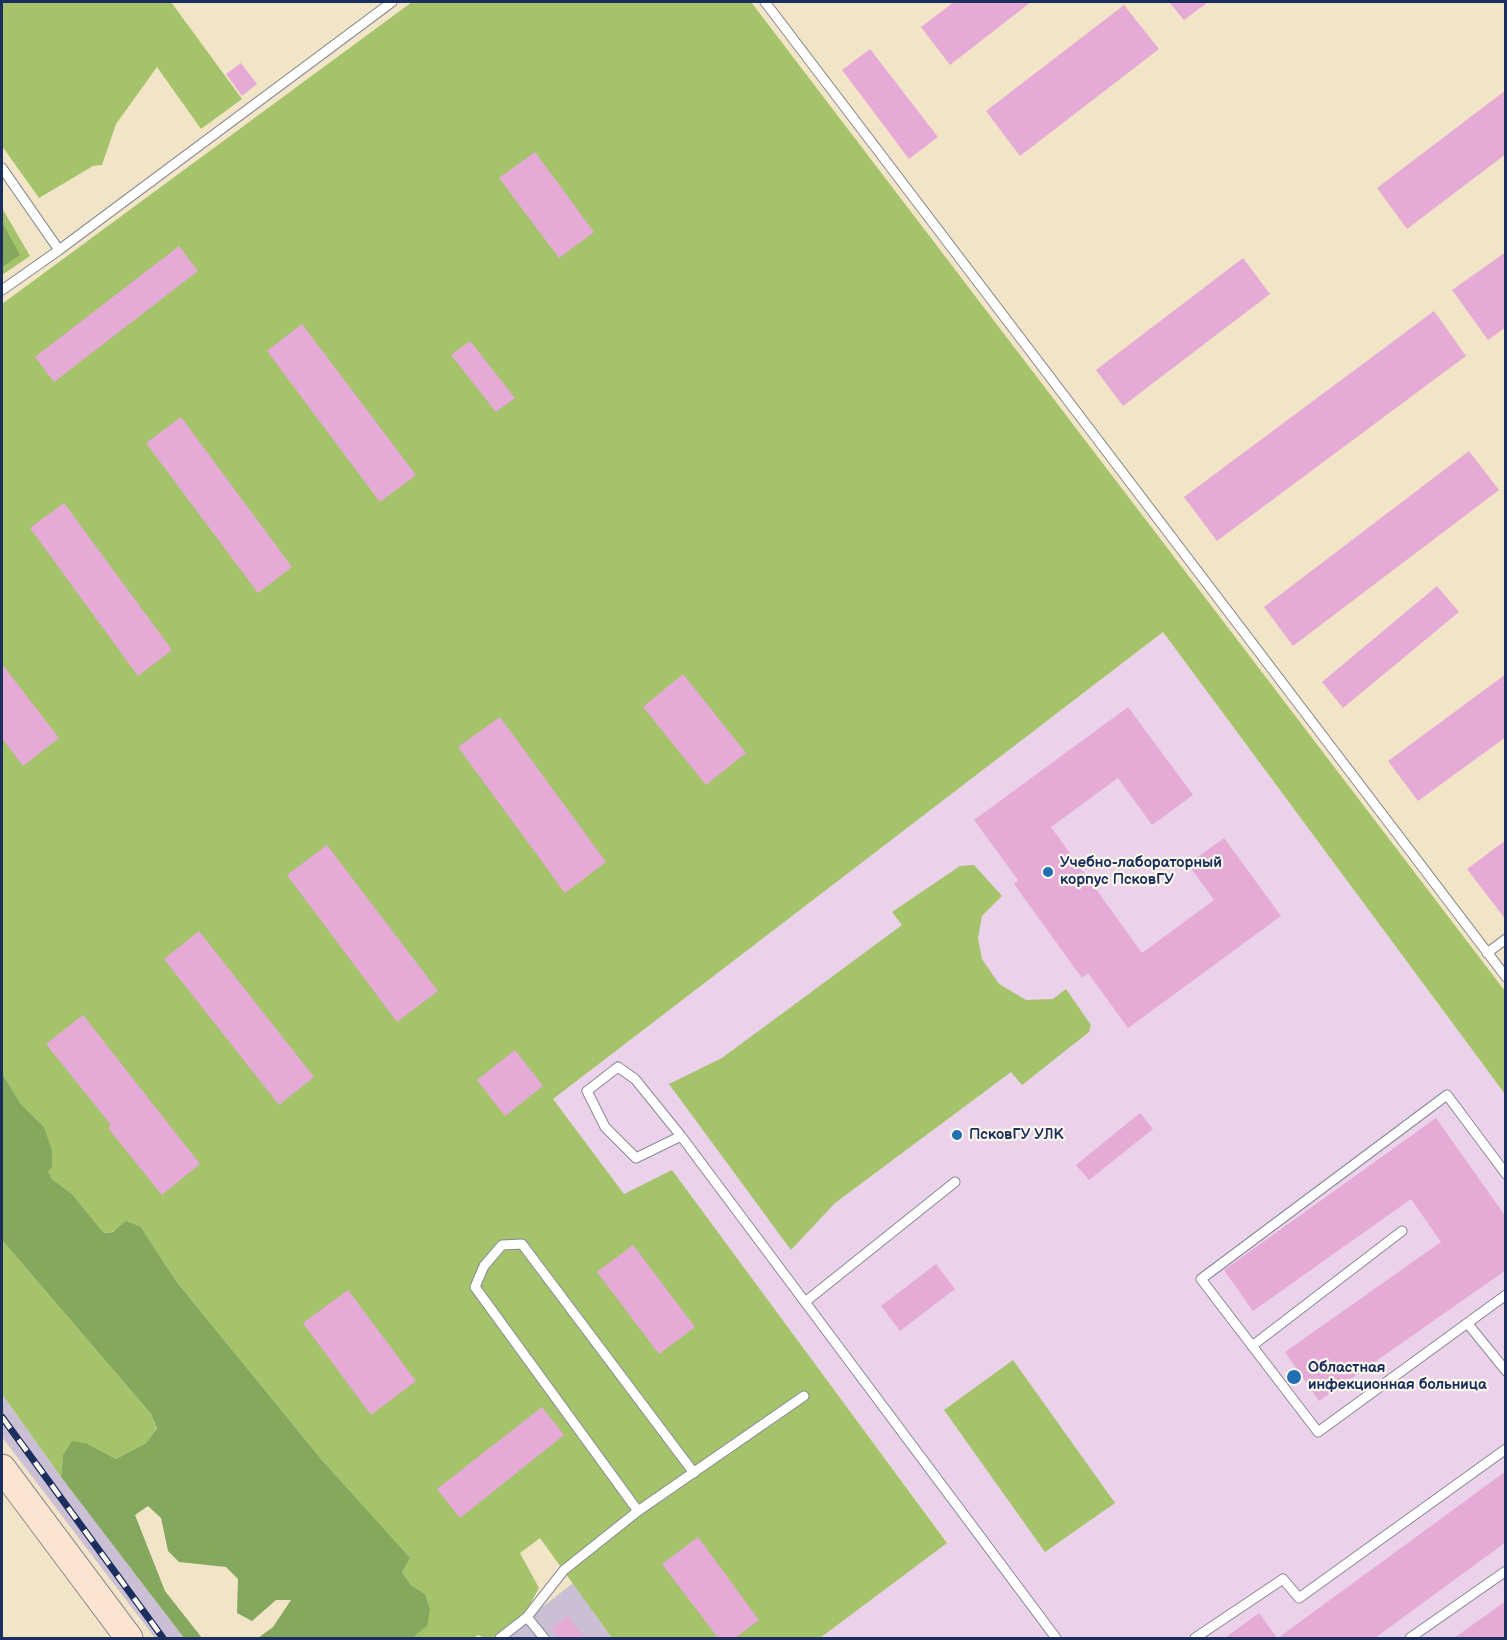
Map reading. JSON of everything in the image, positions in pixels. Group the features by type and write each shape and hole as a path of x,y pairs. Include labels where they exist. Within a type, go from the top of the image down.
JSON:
{"main road":[{"path":"2,1468 129,1638"}],"lane":[{"path":"2,290 392,2"},
{"path":"765,2 1506,977"},
{"path":"2,168 59,250"},
{"path":"1487,953 1506,939"},
{"path":"681,1136 636,1158 605,1127 587,1091 618,1068 635,1079 681,1136 1056,1638"},
{"path":"1506,1174 1447,1095 1201,1279 1318,1432 1506,1296"},
{"path":"805,1302 955,1182"},
{"path":"1252,1346 1402,1231"},
{"path":"638,1511 475,1287 484,1266 502,1245 522,1244 694,1473"},
{"path":"1468,1324 1506,1371"},
{"path":"500,1638 527,1617 564,1570 638,1511 804,1396"},
{"path":"1195,1638 1283,1579 1299,1598 1506,1449"},
{"path":"1410,1638 1506,1571"},
{"path":"527,1617 544,1638"}],"shaded area":[{"name":"ПсковГУ УЛК","path":"1163,632 1505,1094 1505,1638 820,1638 947,1542 672,1171 624,1194 552,1099"},
{"path":"2,1394 61,1477 184,1638 155,1638 2,1437"},
{"path":"573,1583 612,1638 503,1638"}],"green space":[{"path":"2,2 171,2 242,99 201,129 157,67 116,124 102,165 93,166 39,198 2,146"},
{"path":"412,2 751,2 1505,991 1505,1094 1163,632 553,1099 624,1194 672,1170 947,1543 820,1638 612,1638 540,1538 520,1553 539,1588 524,1615 492,1638 478,1635 474,1638 412,1638 425,1594 411,1585 402,1572 409,1558 321,1459 176,1281 141,1227 104,1233 72,1194 52,1179 48,1171 44,1127 21,1104 2,1073 2,304"},
{"path":"2,208 30,256 2,275"},
{"path":"2,222 20,255 2,267"},
{"path":"974,865 1002,896 982,916 978,938 982,959 999,984 1026,1000 1053,999 1066,989 1091,1025 1089,1032 1022,1085 1011,1072 835,1203 791,1250 669,1084 722,1058 902,925 892,912 960,866"},
{"path":"2,1073 21,1104 44,1127 52,1151 52,1167 48,1171 52,1179 72,1194 104,1233 113,1232 126,1221 141,1227 176,1281 321,1459 410,1558 402,1572 411,1585 425,1594 430,1610 427,1626 412,1638 258,1638 273,1627 291,1600 276,1600 252,1621 237,1613 238,1579 226,1567 179,1562 168,1551 161,1518 148,1506 135,1515 165,1591 202,1638 184,1638 61,1477 63,1455 72,1441 88,1444 116,1459 146,1443 157,1429 151,1414 2,1240"},
{"path":"2,1240 151,1414 157,1430 146,1443 116,1459 88,1444 63,1455 61,1477 2,1394"},
{"path":"1013,1360 1115,1503 1045,1552 944,1410"}],"building":[{"path":"954,2 1031,2 950,65 921,27"},
{"path":"1169,2 1208,2 1184,20"},
{"path":"1124,5 1159,49 1020,156 986,111"},
{"path":"870,49 938,137 909,159 842,70"},
{"path":"241,63 257,84 242,96 226,74"},
{"path":"1506,90 1506,154 1407,229 1377,188"},
{"path":"535,152 594,232 559,258 499,178"},
{"path":"179,246 198,271 54,382 35,357"},
{"path":"1506,252 1506,327 1488,340 1452,290"},
{"path":"1243,258 1270,294 1123,406 1096,370"},
{"path":"1434,311 1466,356 1217,541 1184,497"},
{"path":"302,324 416,475 380,502 267,351"},
{"path":"470,341 515,398 496,412 451,355"},
{"path":"181,417 292,567 258,593 146,443"},
{"path":"1469,451 1499,490 1293,646 1264,607"},
{"path":"64,503 172,650 138,676 30,528"},
{"path":"1437,586 1459,612 1343,708 1322,682"},
{"path":"2,664 59,738 23,766 2,738"},
{"path":"683,674 746,753 706,785 643,707"},
{"path":"1506,674 1506,737 1418,801 1388,761"},
{"name":"Учебно-лабораторный корпус ПсковГУ","path":"1128,707 1193,795 1152,825 1118,778 1051,827 1142,953 1214,900 1188,864 1224,838 1281,916 1128,1028 1088,973 1082,978 1014,884 1018,880 974,820"},
{"path":"500,717 606,862 565,893 458,747"},
{"path":"1506,840 1506,920 1467,869"},
{"path":"327,845 438,991 397,1022 287,875"},
{"path":"199,931 314,1077 279,1105 164,959"},
{"path":"83,1015 200,1164 162,1195 108,1128 111,1125 46,1044"},
{"path":"515,1050 543,1086 505,1116 477,1080"},
{"path":"1140,1113 1153,1129 1089,1180 1076,1165"},
{"path":"1436,1118 1506,1217 1506,1270 1319,1401 1285,1352 1441,1242 1411,1199 1253,1311 1224,1270"},
{"path":"633,1245 695,1327 659,1354 597,1272"},
{"path":"936,1264 955,1289 900,1331 881,1306"},
{"path":"348,1290 416,1381 371,1415 303,1323"},
{"path":"542,1407 564,1435 460,1518 437,1489"},
{"path":"1506,1471 1506,1542 1375,1638 1278,1638"},
{"path":"698,1537 759,1620 735,1638 718,1638 662,1564"},
{"path":"1506,1601 1506,1638 1454,1638"},
{"path":"1259,1613 1277,1638 1225,1638"},
{"path":"567,1616 585,1638 559,1638 551,1629"}],"railway":[{"path":"2,1417 163,1638"}],"place":[{"name":"Учебно-лабораторный корпус ПсковГУ","path":"1048,872"},
{"name":"ПсковГУ УЛК","path":"957,1135"},
{"name":"Областная инфекционная больница","path":"1294,1377"}]}
